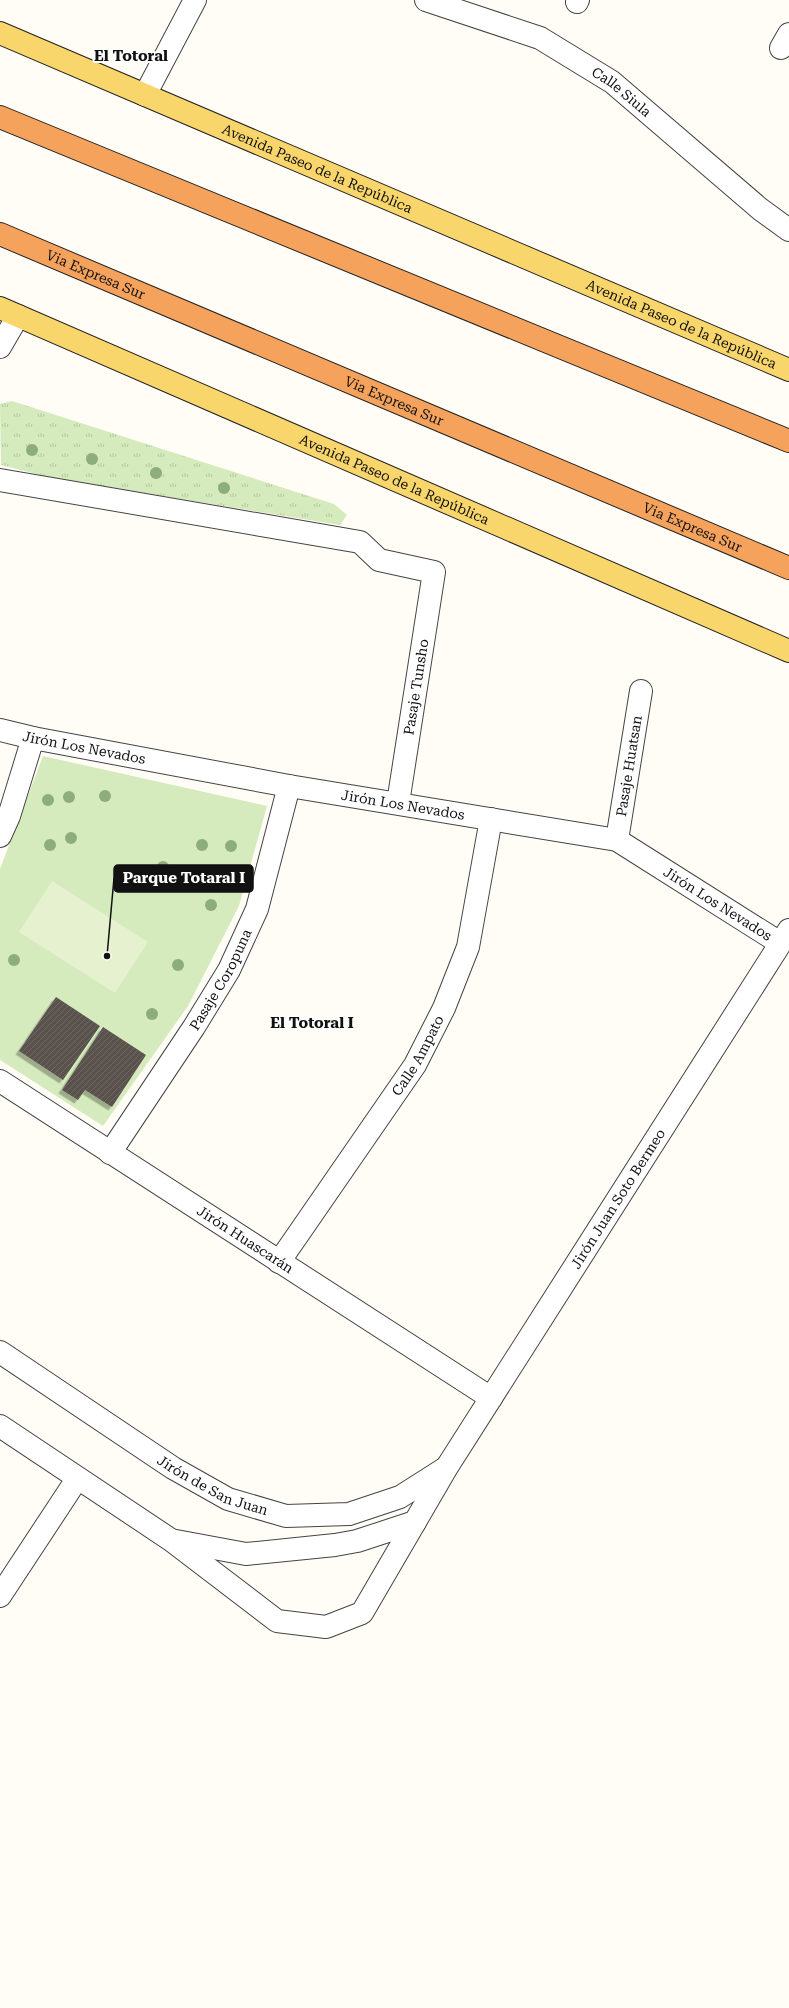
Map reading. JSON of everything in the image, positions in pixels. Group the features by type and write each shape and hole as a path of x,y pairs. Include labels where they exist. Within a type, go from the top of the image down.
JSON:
{"highway":[{"path":"0,117 789,441"},
{"name":"Via Expresa Sur","path":"0,234 789,568"}],"main road":[{"name":"Avenida Paseo de la República","path":"0,33 789,370"},
{"name":"Avenida Paseo de la República","path":"9,312 789,651"}],"street":[{"path":"145,95 195,0"},
{"name":"Calle Siula","path":"426,0 540,38 612,82 754,204 789,230"},
{"path":"0,348 9,312"},
{"name":"Pasaje Tunsho","path":"0,480 360,542 379,560 434,572 398,803"},
{"name":"Pasaje Huatsan","path":"617,840 641,691"},
{"name":"Jirón Los Nevados","path":"0,730 33,738 288,786 617,840 785,936"},
{"path":"0,836 9,816 33,738"},
{"name":"Pasaje Coropuna","path":"110,1153 194,1027 229,970 257,909 288,786"},
{"name":"Calle Ampato","path":"279,1262 415,1065 444,1008 468,946 491,819"},
{"name":"Jirón Juan Soto Bermeo","path":"0,1426 77,1479 171,1540 277,1621 326,1627 362,1613 447,1467 785,936"},
{"name":"Jirón Huascarán","path":"0,1081 491,1398"},
{"name":"Jirón de San Juan","path":"0,1352 173,1468 228,1499 286,1516 349,1514 400,1497 447,1467"},
{"path":"0,1596 77,1479"},
{"path":"171,1540 246,1554 357,1542 415,1522"}],"green space":[{"path":"12,401 334,504 347,515 340,525 52,478 1,465 0,404"},
{"path":"43,756 267,806 239,906 188,1006 103,1126 0,1060 0,869"},
{"path":"52,881 148,942 115,993 19,932"}],"building":[{"path":"56,997 100,1026 63,1080 19,1051"},
{"path":"103,1027 146,1055 112,1107 85,1090 78,1100 62,1090"}],"place":[{"name":"Parque Totaral I","path":"107,956"}],"district":[{"name":"El Totoral","path":"131,56"},
{"name":"El Totoral I","path":"312,1023"}]}
